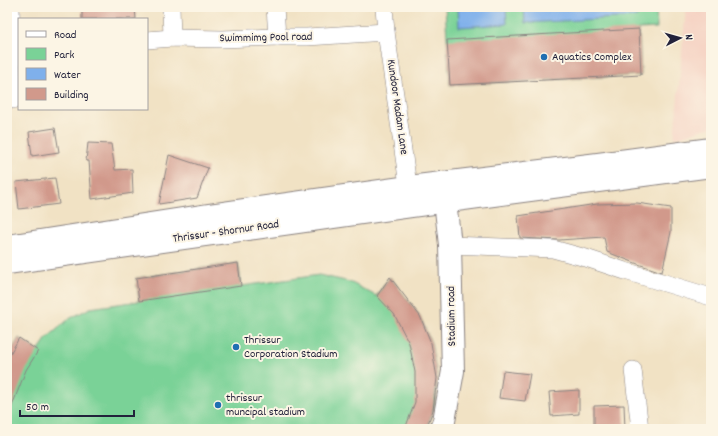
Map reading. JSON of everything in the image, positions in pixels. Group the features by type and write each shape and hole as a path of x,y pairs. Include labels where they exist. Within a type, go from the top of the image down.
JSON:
{"main road":[{"path":"562,177 711,149"},
{"path":"562,177 711,166"},
{"name":"Thrissur - Shornur Road","path":"7,263 410,197 562,177"},
{"name":"Stadium road","path":"441,429 444,421 453,371 450,245 444,192"},
{"path":"7,246 208,215 410,197"}],"street":[{"path":"11,7 13,100"},
{"path":"171,7 172,38"},
{"path":"275,7 277,37"},
{"name":"Kundoor Madam Lane","path":"384,7 386,32 410,197"},
{"name":"Swimmimg Pool road","path":"148,40 172,38 222,39 306,37 386,32"},
{"path":"450,245 553,249 711,297"},
{"path":"633,370 640,429"}],"shaded area":[{"path":"686,7 711,7 711,128 674,139"}],"green space":[{"name":"Aquatics Complex","path":"445,7 656,7 657,28 639,29 641,75 450,85"},
{"name":"Thrissur Corporation Stadium","path":"238,263 242,286 319,275 350,282 376,296 390,277 420,316 431,343 437,378 435,406 426,429 7,429 7,359 19,338 38,351 47,338 69,319 90,308 139,301 136,278"}],"water":[{"path":"458,7 506,7 507,24 459,27"},
{"path":"524,7 637,7 637,17 525,23"}],"building":[{"path":"82,7 135,7 136,18 82,18"},
{"name":"Aquatics Complex","path":"639,29 641,75 450,85 447,40"},
{"path":"55,128 59,152 32,156 29,132"},
{"path":"88,143 111,144 115,170 132,169 133,193 92,199 89,161 86,161"},
{"path":"169,155 208,168 197,198 159,204"},
{"path":"55,178 59,204 19,209 16,182"},
{"path":"637,203 671,208 671,232 662,272 607,252 604,237 559,240 520,238 518,216 597,204"},
{"path":"238,263 241,286 139,301 136,278"},
{"path":"390,277 420,316 431,343 437,378 433,410 426,429 405,429 415,402 415,372 409,343 394,314 377,296"},
{"path":"19,338 38,351 26,370 7,416 7,359"},
{"path":"503,371 530,374 525,401 499,398"},
{"path":"579,390 579,414 551,416 549,392"},
{"path":"624,405 625,429 594,429 594,406"}],"place":[{"name":"Aquatics Complex","path":"544,57"},
{"name":"Thrissur Corporation Stadium","path":"236,347"},
{"name":"thrissur muncipal stadium","path":"218,405"}]}
